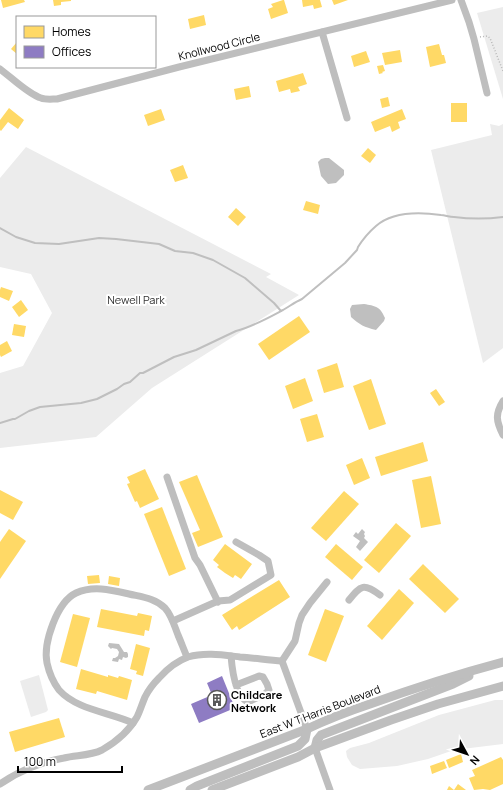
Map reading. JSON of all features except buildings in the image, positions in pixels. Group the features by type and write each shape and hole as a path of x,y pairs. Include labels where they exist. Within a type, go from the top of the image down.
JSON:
{"main road":[{"name":"East W T Harris Boulevard","path":"148,790 388,697 503,662"},
{"path":"315,748 318,738 323,734 453,684 489,666"},
{"path":"212,790 298,757 315,748 390,720 438,704 503,686"},
{"path":"190,790 298,746 303,742 307,729"}],"street":[{"name":"Knollwood Circle","path":"0,69 34,95 41,98 57,99 452,0"},
{"path":"461,0 474,39 487,93"},
{"path":"322,32 347,118"},
{"path":"503,400 499,408 497,418 503,435"},
{"path":"166,477 195,558 218,602"},
{"path":"173,621 218,602 230,600 271,575 268,562 236,542"},
{"path":"282,661 295,641 302,615 327,582"},
{"path":"349,600 360,588 366,587 371,588 380,595"},
{"path":"133,723 83,706 70,699 53,681 46,661 47,648 51,629 64,603 74,594 87,589 103,589 151,599 166,609 173,621 187,657"},
{"path":"0,784 39,764 64,757 78,756 100,750 120,738 133,723 146,695 157,680 169,668 187,657 205,654 282,661"},
{"path":"231,656 232,670 236,685"},
{"path":"282,661 307,729"},
{"path":"315,748 330,790"}],"path":[{"path":"474,39 485,36 489,37 503,71"}],"green space":[{"path":"503,7 503,99 477,13"},
{"path":"490,124 499,126 503,124 503,348 483,363 431,150 492,135"},
{"name":"Newell Park","path":"26,147 271,274 266,277 299,295 152,388 96,437 0,448 0,373 23,366 52,313 31,274 0,267 0,178"},
{"path":"39,675 48,710 31,717 20,681"},
{"path":"495,700 503,700 503,744 454,750 428,759 397,766 360,769 352,765 347,757 346,751 350,748 369,743 439,715"}],"shaded area":[{"path":"325,158 329,158 344,170 344,175 336,183 328,184 321,176 318,162"},
{"path":"364,304 377,307 385,318 376,330 362,325 351,317 350,309 352,305"},
{"path":"362,529 365,532 364,538 368,542 360,551 356,547 360,541 353,536 356,532 358,534"},
{"path":"109,643 119,644 124,652 127,652 128,657 123,657 122,660 119,659 118,662 112,661 113,658 118,656 119,652 117,649 111,649 108,646"}],"waterway":[{"path":"0,423 15,419 40,407 81,403 97,399 130,382 140,373 143,373 174,357 196,350 272,316 302,299 345,263 357,250 362,241 373,228 390,218 398,215 416,213 472,218 503,217"},
{"path":"0,228 16,237 35,243 59,244 99,238 116,239 159,244 175,251 193,253 213,260 245,278 281,311"}],"place":[{"name":"Childcare Network","path":"217,700"}]}
